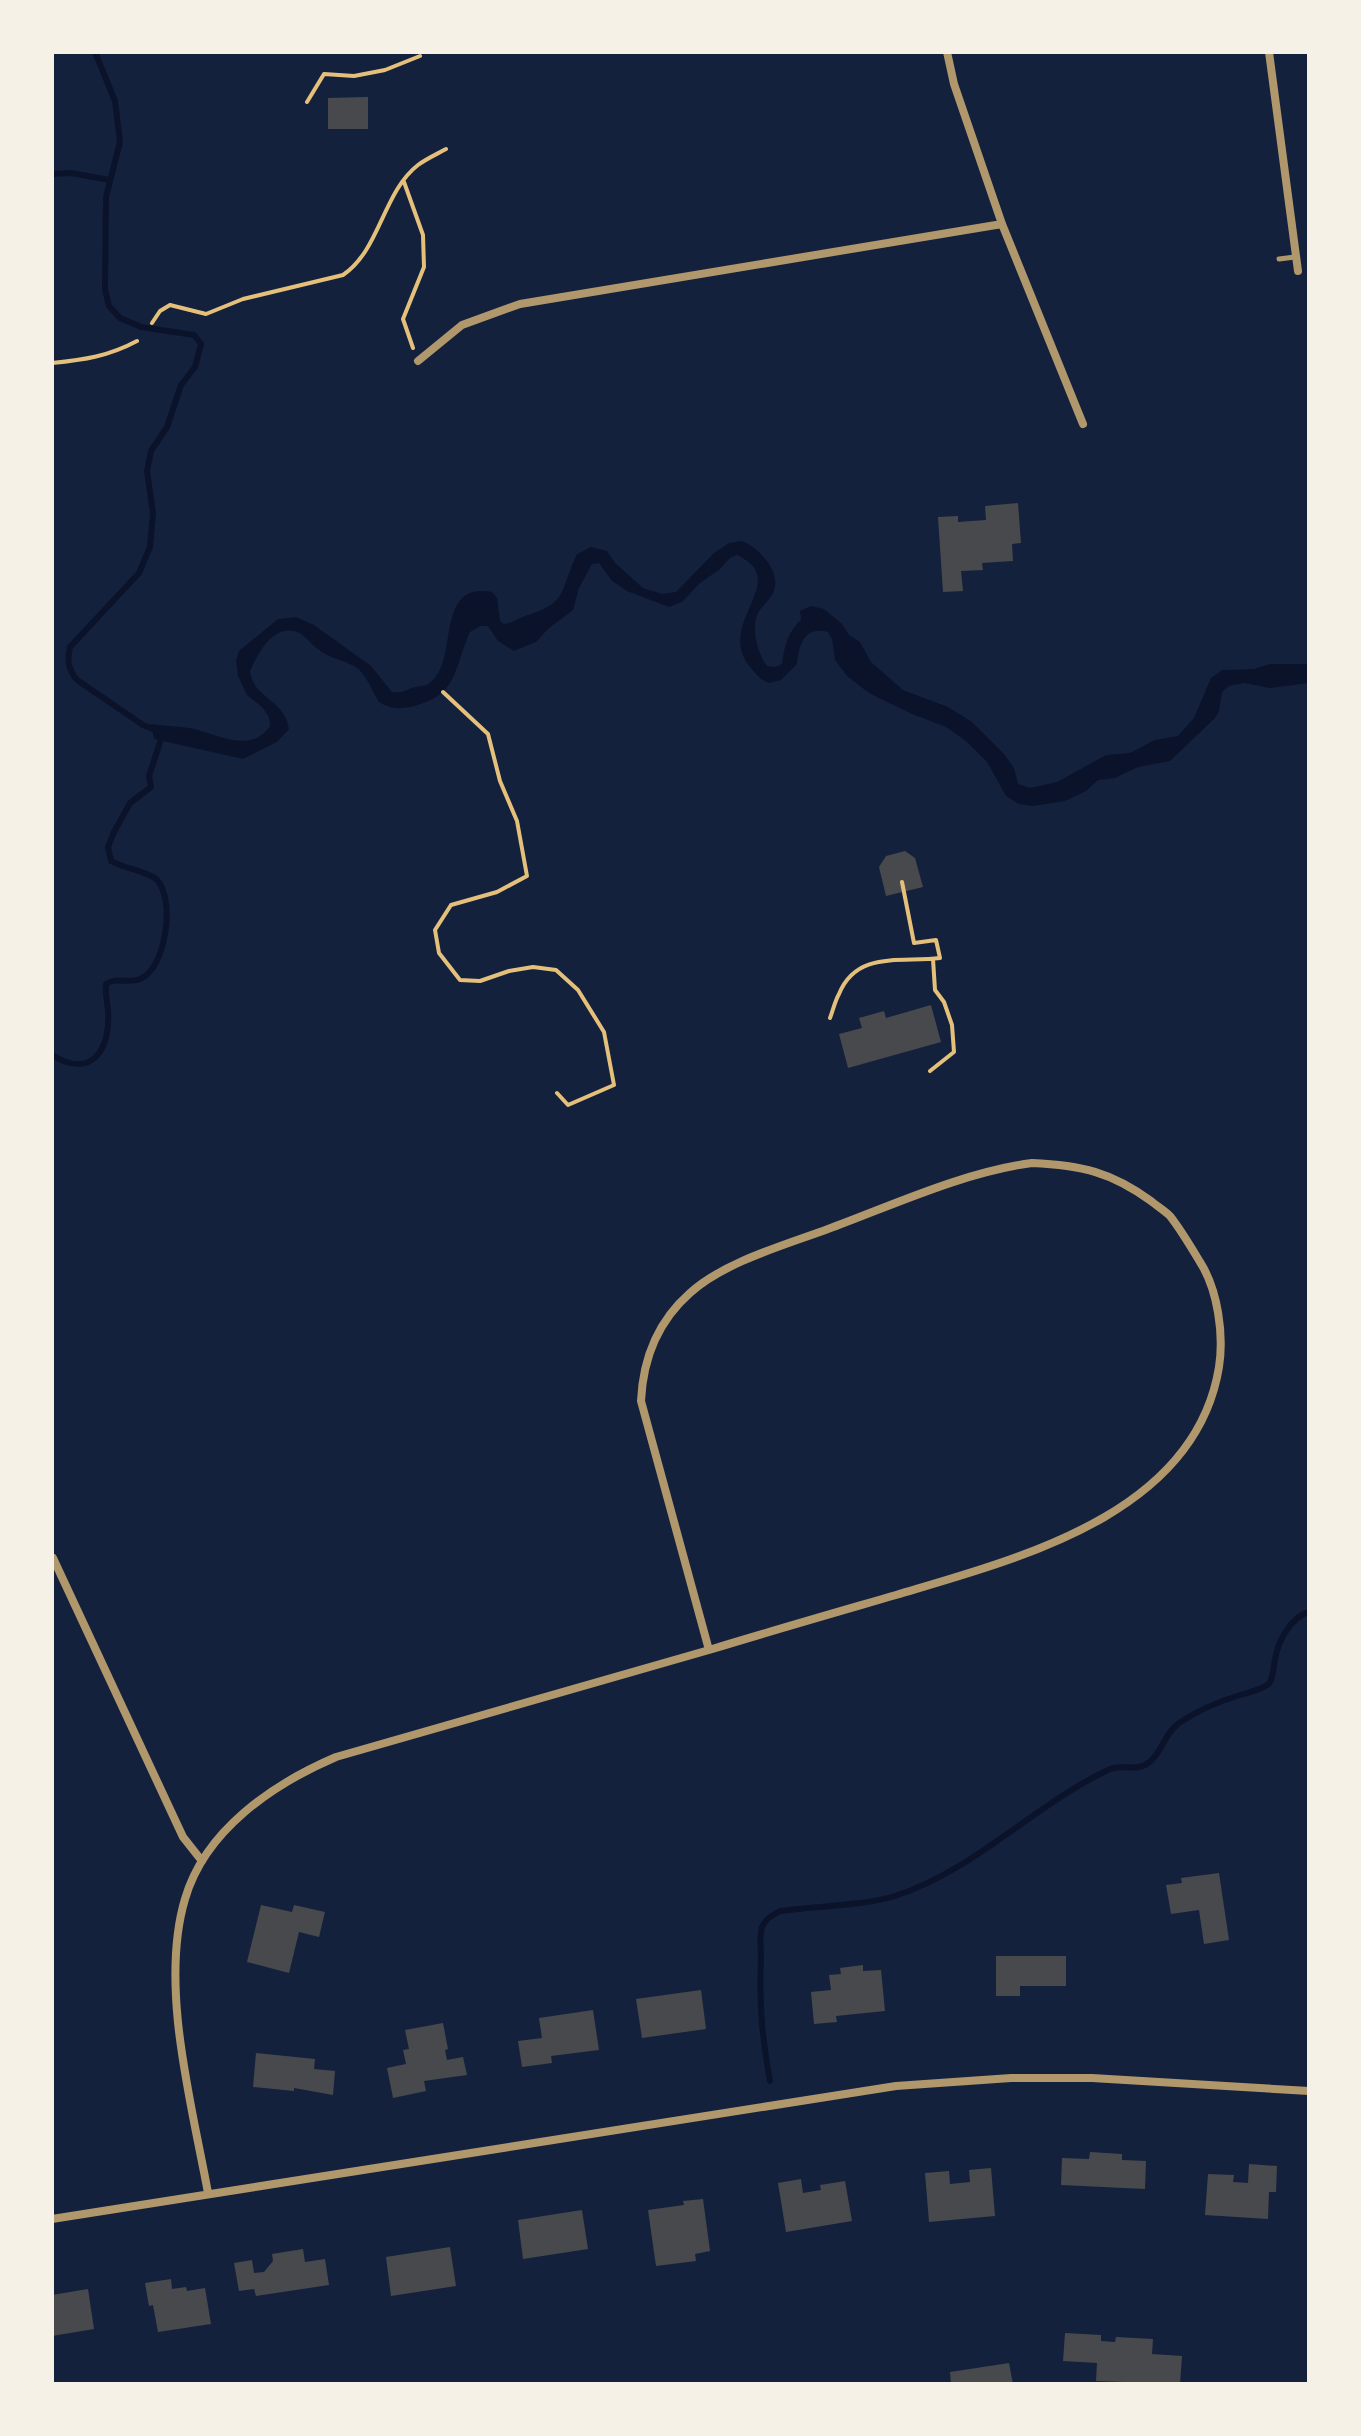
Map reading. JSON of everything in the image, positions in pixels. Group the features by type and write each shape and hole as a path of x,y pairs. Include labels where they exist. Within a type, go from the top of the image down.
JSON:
{"street":[{"path":"947,52 954,84 1002,224 1083,424"},
{"path":"1269,52 1298,271"},
{"path":"418,361 462,325 520,304 1002,224"},
{"path":"208,2193 182,2049 176,1986 177,1934 186,1896 202,1861 227,1829 266,1795 301,1772 336,1757 709,1650 966,1574 1035,1550 1097,1523 1145,1489 1178,1457 1201,1423 1216,1388 1222,1348 1216,1305 1203,1266 1169,1215 1133,1188 1097,1170 1069,1164 1032,1163 1005,1167 766,1253 718,1274 691,1292 668,1316 654,1340 645,1362 641,1401 709,1650"},
{"path":"53,1558 183,1837 202,1861"},
{"path":"52,2219 896,2086 1011,2078 1092,2078 1309,2091"}],"lane":[{"path":"1279,259 1296,257"}],"path":[{"path":"307,102 324,74 354,76 385,70 420,56"},
{"path":"152,323 160,311 170,305 206,314 243,299 343,275 355,266 416,166 446,149"},
{"path":"404,182 423,235 424,267 403,319 418,361"},
{"path":"52,363 88,360 117,352 137,341"},
{"path":"443,692 488,734 500,781 517,821 527,876 497,892 451,905 435,930 439,953 460,980 480,981 533,967 556,970 578,990 604,1032 614,1085 568,1105 557,1093"},
{"path":"830,1018 839,992 858,968 870,962 940,958 936,940 914,943 902,882"},
{"path":"930,1071 954,1052 952,1025 944,1002 935,990 933,959"}],"water":[{"path":"742,541 761,554 774,575 773,593 759,611 755,624 760,654 767,666 782,664 787,640 801,620 800,611 811,606 824,609 860,642 871,662 903,690 948,707 972,722 1004,754 1014,768 1018,784 1030,788 1057,782 1106,755 1130,753 1155,740 1178,736 1194,718 1211,678 1222,670 1254,669 1270,664 1309,664 1309,683 1269,688 1245,683 1229,686 1222,692 1215,718 1170,761 1138,767 1115,778 1098,780 1086,791 1065,801 1033,806 1019,804 1006,796 987,762 966,741 946,727 869,693 847,676 835,660 828,632 808,634 801,644 797,664 781,680 769,683 758,676 741,651 741,635 758,577 752,565 737,555 700,583 682,602 669,607 627,591 612,581 599,563 592,564 579,588 573,610 536,642 514,651 498,641 488,626 480,626 470,632 446,688 438,696 410,707 394,708 379,702 358,669 323,653 298,632 278,633 266,644 250,671 257,688 286,719 289,729 277,742 243,759 154,739 151,724 195,729 245,741 263,734 270,726 269,717 247,695 238,676 236,661 239,651 278,619 296,617 314,625 371,666 392,692 399,692 426,685 438,674 454,611 461,599 473,592 492,592 497,598 500,621 504,624 511,622 555,601 564,588 577,554 591,547 607,551 615,563 643,588 662,594 676,592 714,553 729,543"}],"building":[{"path":"368,97 368,129 328,129 328,98"},
{"path":"1018,503 1021,543 1012,544 1013,561 982,563 983,570 961,571 963,591 943,592 938,517 958,516 958,522 986,520 985,506"},
{"path":"905,851 915,858 923,887 886,896 879,867 886,856"},
{"path":"931,1005 941,1042 848,1068 839,1034 862,1028 859,1018 884,1011 886,1018"},
{"path":"1219,1873 1229,1940 1204,1944 1199,1910 1171,1914 1166,1885 1182,1883 1181,1878"},
{"path":"261,1905 292,1912 294,1905 325,1912 319,1937 299,1932 289,1973 247,1962"},
{"path":"996,1956 1066,1956 1066,1986 1020,1986 1020,1996 996,1996"},
{"path":"863,1965 863,1971 881,1970 885,2011 836,2016 837,2022 814,2024 811,1992 831,1990 829,1975 841,1974 840,1968"},
{"path":"701,1990 706,2029 642,2038 636,1999"},
{"path":"593,2010 599,2050 551,2056 552,2063 522,2067 518,2041 542,2038 539,2018"},
{"path":"443,2023 447,2060 463,2057 467,2075 424,2081 426,2091 393,2098 387,2068 406,2064 403,2050 409,2049 405,2030"},
{"path":"256,2053 315,2059 314,2069 335,2071 333,2095 294,2088 294,2091 253,2087"},
{"path":"1090,2152 1122,2154 1122,2160 1146,2161 1145,2189 1061,2185 1062,2158 1089,2159"},
{"path":"1249,2164 1277,2166 1276,2192 1269,2192 1268,2219 1205,2215 1208,2174 1234,2175 1233,2182 1248,2183"},
{"path":"991,2168 995,2216 929,2222 925,2173 949,2171 950,2184 970,2182 969,2170"},
{"path":"801,2179 803,2193 821,2190 820,2185 845,2181 852,2221 786,2232 778,2183"},
{"path":"703,2199 710,2251 695,2254 696,2261 656,2266 648,2210"},
{"path":"582,2210 588,2249 523,2259 518,2220"},
{"path":"450,2247 456,2286 391,2296 386,2257"},
{"path":"303,2249 305,2262 325,2259 329,2285 256,2296 254,2289 239,2291 234,2263 252,2260 254,2273 264,2272 273,2261 272,2254"},
{"path":"171,2279 172,2289 186,2287 187,2291 205,2288 211,2324 158,2332 145,2283"},
{"path":"88,2289 94,2329 52,2336 52,2295"},
{"path":"1065,2333 1101,2335 1101,2341 1115,2342 1116,2337 1153,2339 1152,2354 1182,2356 1180,2384 1096,2381 1097,2363 1063,2361"},
{"path":"1009,2363 1013,2384 951,2384 950,2372"}],"waterway":[{"path":"52,1055 78,1064 96,1056 102,1048 108,1024 106,984 142,978 157,961 162,948 167,917 163,890 157,880 149,875 111,861 108,847 130,803 151,787 149,776 163,733 143,725 77,680 70,668 69,657 70,647 139,573 150,547 153,513 147,471 151,451 167,427 181,385 195,367 201,344 194,335 141,327 120,318 109,306 105,290 106,197 120,142 115,101 95,52"},
{"path":"52,174 71,173 110,180"},
{"path":"770,2081 760,1990 761,1935 768,1919 780,1911 882,1899 924,1885 978,1854 1083,1783 1110,1769 1145,1765 1179,1723 1232,1697 1269,1684 1282,1638 1291,1624 1309,1612"}]}
